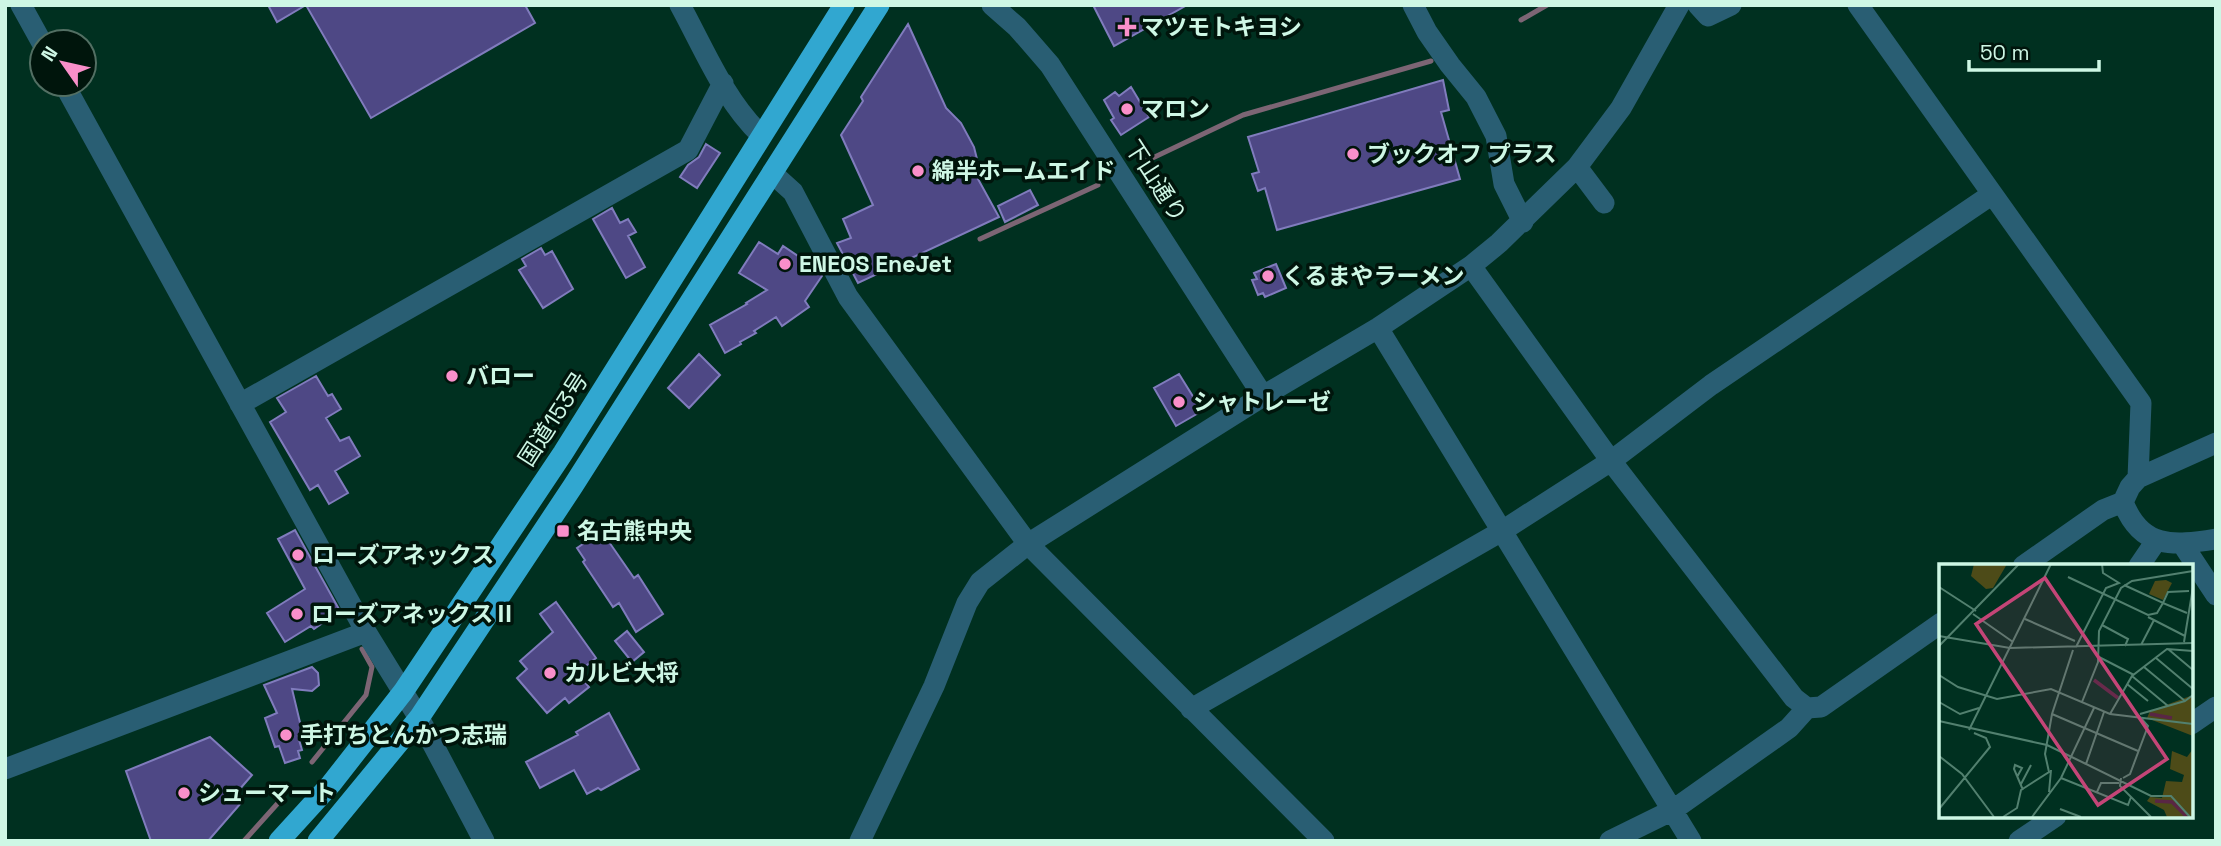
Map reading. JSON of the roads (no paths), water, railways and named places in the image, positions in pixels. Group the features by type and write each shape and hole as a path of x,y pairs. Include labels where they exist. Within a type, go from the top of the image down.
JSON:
{"highway":[{"name":"国道153号","path":"279,841 331,784 403,692 563,453 844,5"},
{"path":"318,841 419,718 573,486 880,5"}],"street":[{"path":"21,5 34,28"},
{"path":"680,5 747,122 761,135"},
{"name":"下山通り","path":"992,5 1017,27 1050,65 1263,396"},
{"path":"1413,5 1427,32 1476,97 1496,136 1504,184 1523,222"},
{"path":"860,841 934,686 967,603 980,582 1028,544 1263,396 1378,328 1471,266 1523,222 1577,167 1621,108 1679,5"},
{"path":"1698,5 1708,16 1731,5"},
{"path":"1858,5 2141,403 2138,478"},
{"path":"240,404 688,150 723,83"},
{"path":"72,98 366,632 419,718 484,841"},
{"path":"1577,167 1604,203"},
{"path":"772,173 793,192 848,297 1028,544 1324,841"},
{"path":"1191,709 1502,531 1611,461 1711,385 1992,195"},
{"path":"1471,266 1611,461 1794,698 1807,708 1821,707 1939,624"},
{"path":"1378,328 1690,841"},
{"path":"2025,564 2103,510 2123,502 2138,478 2216,443"},
{"path":"2123,502 2136,527 2156,541 2183,545 2216,539"},
{"path":"2140,564 2156,541"},
{"path":"2183,545 2216,595"},
{"path":"5,769 366,632"},
{"path":"2193,723 2216,707"},
{"path":"1610,841 1673,810 1789,728 1807,708"},
{"path":"2019,841 2053,818"}],"waterway":[{"path":"1521,20 1547,5"},
{"path":"1142,163 1243,115 1431,61"},
{"path":"980,239 1098,185"},
{"path":"312,762 366,695 372,667 362,649"},
{"path":"244,841 278,803"}],"place":[{"name":"マツモトキヨシ","path":"1127,27"},
{"name":"マロン","path":"1127,109"},
{"name":"ブックオフ プラス","path":"1353,154"},
{"name":"綿半ホームエイド","path":"918,171"},
{"name":"ENEOS EneJet","path":"785,264"},
{"name":"くるまやラーメン","path":"1268,276"},
{"name":"バロー","path":"452,376"},
{"name":"シャトレーゼ","path":"1179,402"},
{"name":"名古熊中央","path":"563,531"},
{"name":"ローズアネックス","path":"298,555"},
{"name":"ローズアネックスⅡ","path":"297,614"},
{"name":"カルビ大将","path":"550,673"},
{"name":"手打ちとんかつ志瑞","path":"286,735"},
{"name":"シューマート","path":"184,793"}]}
